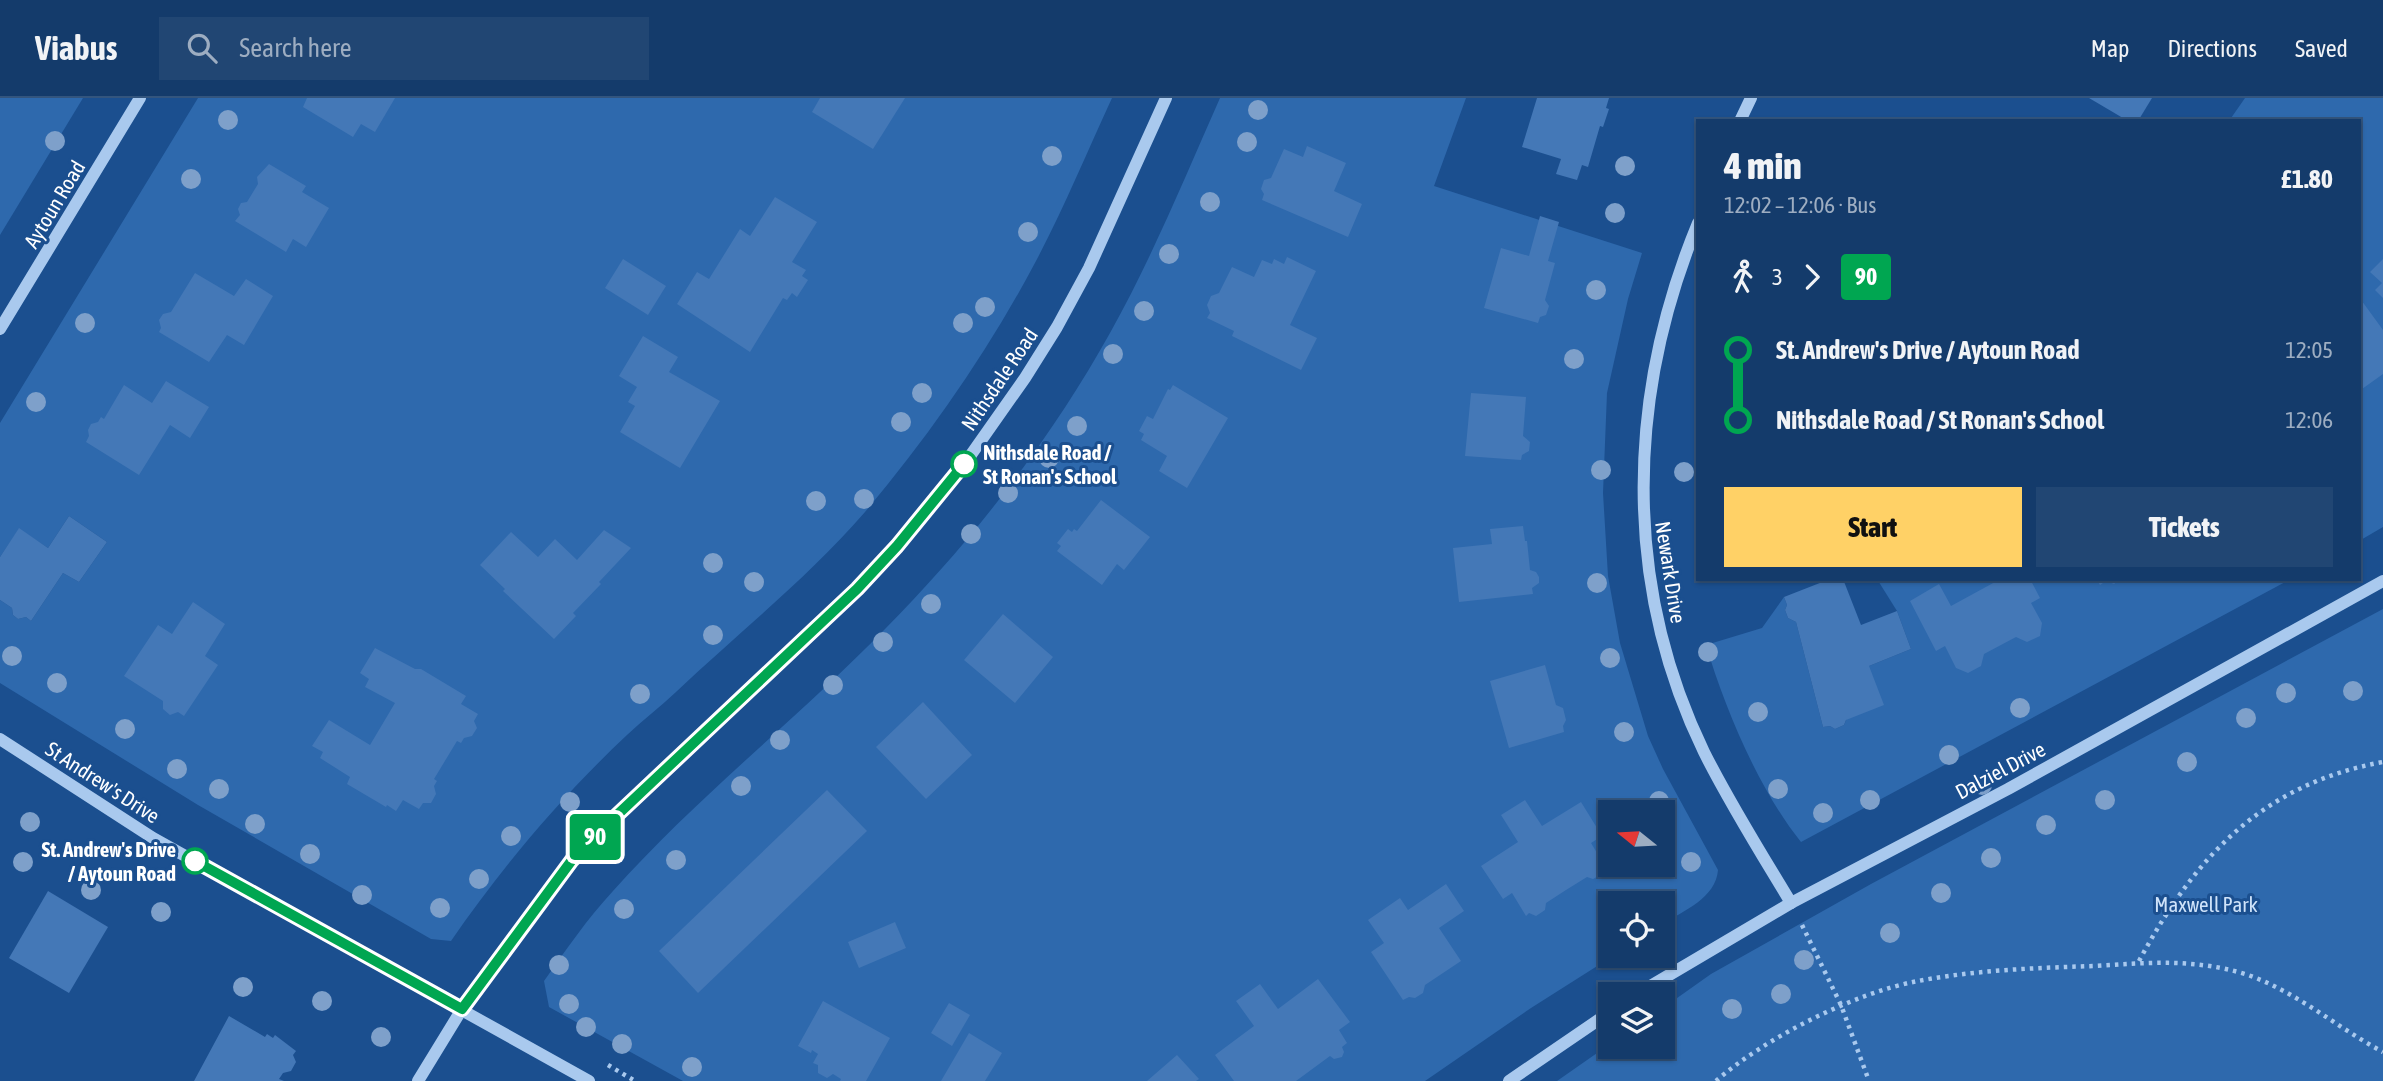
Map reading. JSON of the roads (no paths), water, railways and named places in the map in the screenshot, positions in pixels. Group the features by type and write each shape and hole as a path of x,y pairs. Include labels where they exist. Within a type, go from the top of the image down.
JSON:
{"street":[{"name":"Aytoun Road","path":"0,329 140,98"},
{"name":"Nithsdale Road","path":"418,1081 462,1009 572,860 857,589 897,546 968,459 1057,327 1089,268 1166,98"},
{"path":"1741,119 1751,98"},
{"name":"Newark Drive","path":"1696,228 1681,263 1656,351 1644,438 1643,521 1653,605 1676,683 1703,749 1736,811 1791,903"},
{"name":"Dalziel Drive","path":"1657,982 1791,903 2008,789 2383,581"},
{"name":"St Andrew's Drive","path":"0,739 153,838 589,1081"},
{"path":"1509,1081 1598,1020"}],"place":[{"name":"Nithsdale Road / St Ronan's School","path":"964,464"},
{"name":"St. Andrew's Drive / Aytoun Road","path":"195,861"}],"park label":[{"name":"Maxwell Park","path":"2206,904"}]}
